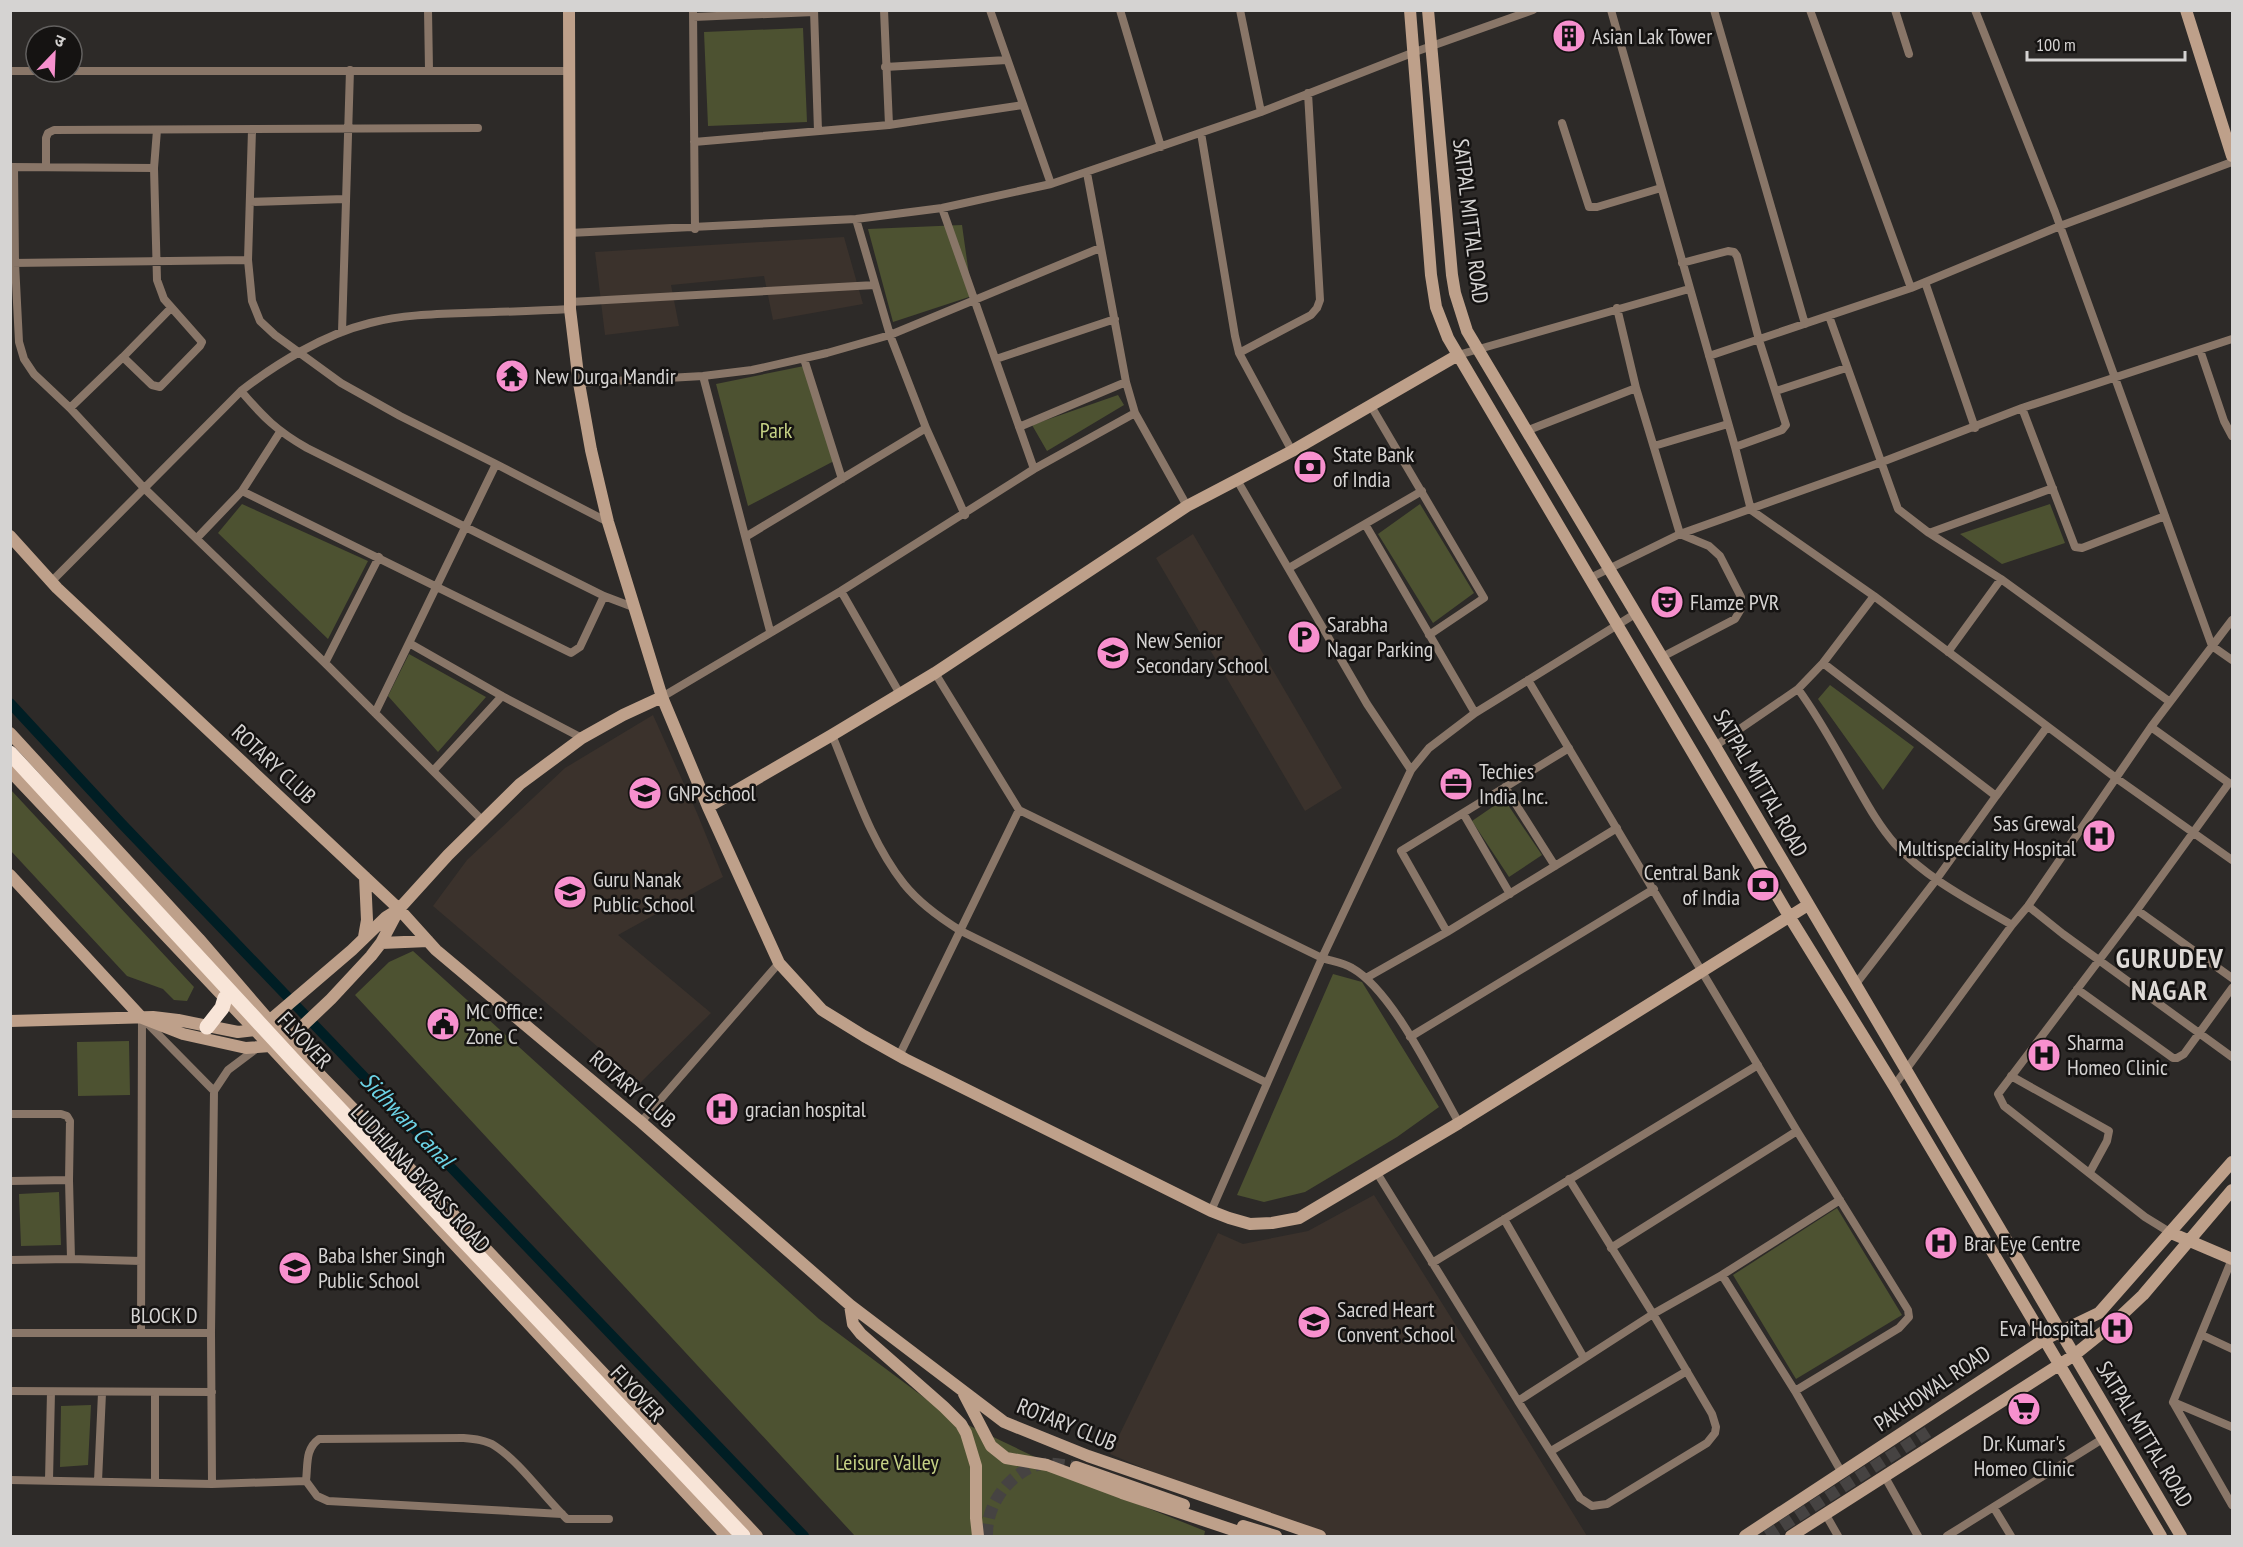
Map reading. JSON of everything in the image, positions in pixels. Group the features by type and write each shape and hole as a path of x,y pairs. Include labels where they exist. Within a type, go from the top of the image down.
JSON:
{"highway":[{"name":"FLYOVER","path":"10,753 297,1064 744,1536"},
{"path":"207,1027 222,1008 225,998"}],"street":[{"path":"428,10 429,70"},
{"path":"568,10 570,306 579,383 591,450 608,522 662,697 708,807 779,963 822,1010 899,1056 1211,1211 1250,1224 1272,1223 1299,1218 1377,1173 1700,970 1808,905"},
{"path":"884,10 889,125"},
{"path":"990,10 1051,184"},
{"path":"1120,10 1161,147"},
{"path":"1240,10 1261,112"},
{"name":"SATPAL MITTAL ROAD","path":"1410,10 1431,275 1441,323 1789,916 2061,1365 2104,1438 2156,1535"},
{"name":"SATPAL MITTAL ROAD","path":"1428,10 1452,275 1461,314 1477,349 1715,746 2181,1536"},
{"path":"569,233 695,229 856,219 942,208 1051,184 1261,112 1412,53 1516,14 1533,10"},
{"path":"1611,10 1751,510 1874,596 2116,778 2232,860"},
{"path":"1714,10 1805,324"},
{"path":"1810,10 1911,288"},
{"path":"1894,10 1909,54"},
{"path":"1975,10 2060,226 2212,646 2232,660"},
{"path":"2186,10 2232,156"},
{"path":"695,229 693,14 814,11 818,131"},
{"path":"885,67 1007,60"},
{"path":"342,332 350,70"},
{"path":"84,71 569,71"},
{"path":"1239,353 1311,315 1320,300 1308,93"},
{"path":"694,142 889,125 1023,105"},
{"path":"1562,123 1589,207 1597,207 1662,188"},
{"path":"46,167 46,138 48,133 54,130 478,128"},
{"path":"123,357 152,385 160,387 200,346 201,342 200,338 164,299 157,280 154,168 157,130"},
{"path":"252,130 248,260 252,301 260,321 299,353 341,383 370,400 608,522"},
{"path":"1201,133 1239,353 1292,451"},
{"path":"1708,356 1911,288 2060,226 2232,162"},
{"path":"154,168 12,167 13,263 19,342 24,359 34,374 70,408 144,488 325,663 484,822"},
{"path":"1087,173 1126,382 1135,413 1187,506"},
{"path":"250,202 345,199"},
{"path":"942,208 1034,469"},
{"path":"856,219 890,336 926,428 965,515"},
{"path":"579,383 703,376 752,370 804,359 890,336 1100,248"},
{"path":"1682,264 1728,251 1734,252 1737,256 1785,428 1735,447"},
{"path":"13,263 248,260"},
{"path":"1925,282 1975,428"},
{"path":"51,582 241,391 268,370 342,332 369,323 411,315 875,285"},
{"path":"708,807 935,673 1187,506 1292,451 1458,355 1689,289"},
{"path":"70,408 171,308"},
{"path":"1617,308 1636,388 1680,534"},
{"path":"1829,316 1898,509 1929,533 2001,579 2170,702"},
{"path":"996,359 1115,319"},
{"path":"1590,578 1680,534 1975,428 2022,408 2232,339"},
{"path":"2200,350 2224,421 2232,436"},
{"path":"804,359 842,479"},
{"path":"1776,391 1846,368"},
{"path":"703,376 747,536 770,631"},
{"path":"1019,427 1126,382"},
{"path":"1526,431 1636,388"},
{"path":"241,391 280,432 307,448 604,596 633,607"},
{"path":"1371,406 1484,598 1429,636"},
{"path":"2022,408 2073,544 2078,548 2165,516"},
{"path":"10,875 142,1018 214,1091 228,1070 263,1047 289,1038 331,999 381,943 399,909 448,855 520,784 582,738 662,697 965,515 1034,469 1135,413"},
{"path":"1654,446 1728,424"},
{"path":"747,536 926,428"},
{"path":"197,538 242,491 280,432"},
{"path":"375,713 496,464"},
{"path":"1237,480 1367,704 1411,770"},
{"path":"1929,533 2053,488"},
{"path":"242,491 571,653 576,652 580,647 604,596"},
{"path":"1289,568 1422,491"},
{"path":"1365,524 1475,713"},
{"path":"1662,657 1736,619 1741,609 1741,597 1720,555 1709,546 1680,534"},
{"name":"ROTARY CLUB","path":"10,536 51,582 399,909 436,950 641,1122 850,1305 1004,1422 1088,1456 1320,1536"},
{"path":"325,663 379,557"},
{"path":"1948,652 2001,579"},
{"path":"841,591 900,694"},
{"path":"1715,746 1798,689 1823,663 1874,596"},
{"path":"1211,1211 1322,958 1411,770 1429,748 1475,713 1635,614"},
{"path":"1894,1086 2028,906 2151,728 2232,620"},
{"path":"409,643 582,738"},
{"path":"1823,663 1996,796"},
{"path":"935,673 1019,810 1322,958 1351,967 1366,978 1378,989 1410,1037 1459,1123"},
{"path":"1528,680 1797,1131 1906,1305 1909,1317 1899,1328 1795,1391"},
{"path":"1798,689 1818,716 1882,828 1912,861 1936,880 2012,925"},
{"path":"433,771 502,696"},
{"path":"1855,985 1936,880 2048,727"},
{"path":"2151,728 2231,785 2193,832 1998,1094 2004,1106 2145,1217 2171,1233 2232,1259 2173,1402"},
{"path":"10,733 366,1122 757,1536"},
{"path":"832,735 884,855 904,884 938,917 961,931 1267,1083"},
{"path":"1447,932 1401,850 1569,748"},
{"name":"LUDHIANA BYPASS ROAD","path":"10,771 255,1030 263,1047 726,1536"},
{"path":"1505,787 1555,866"},
{"path":"899,1056 1019,810"},
{"path":"1463,813 1510,894"},
{"path":"1366,978 1447,932 1617,828"},
{"path":"364,938 368,921 365,877"},
{"path":"1410,1037 1654,889"},
{"path":"2028,906 2232,1057"},
{"path":"13,1019 166,1018 238,1032 255,1030 272,1020 386,917 399,909"},
{"path":"2137,910 2232,978"},
{"path":"381,943 428,941"},
{"path":"641,1122 779,963"},
{"path":"2077,989 2173,1058 2177,1058 2184,1054 2200,1034 2232,988"},
{"path":"142,1018 183,1034 233,1046 263,1047"},
{"path":"141,1332 142,1018"},
{"path":"1432,1263 1758,1065"},
{"path":"2011,1076 2109,1131 2107,1141 2090,1172"},
{"name":"BLOCK D","path":"10,1333 212,1333 214,1091"},
{"path":"10,1114 61,1114 67,1116 70,1121 71,1259"},
{"path":"1611,1248 1797,1131"},
{"name":"PAKHOWAL ROAD","path":"1745,1536 2045,1339 2099,1313 2232,1162"},
{"path":"1377,1173 1580,1498 1592,1506 1607,1504 1712,1438 1715,1433 1715,1421 1653,1314 1569,1179"},
{"path":"10,1181 69,1180"},
{"path":"1791,1536 2073,1356 2143,1295 2232,1190"},
{"path":"1518,1401 1653,1314 1722,1275 1840,1200"},
{"path":"1504,1219 1584,1358"},
{"path":"10,1260 141,1261"},
{"path":"1722,1275 1795,1391 1842,1473"},
{"path":"850,1305 853,1324 861,1334 944,1407 961,1424 966,1433 974,1451 976,1466 978,1536"},
{"path":"212,1333 212,1484"},
{"path":"2202,1335 2232,1349"},
{"path":"1551,1451 1687,1371"},
{"path":"962,1390 991,1446 1006,1458 1047,1465 1251,1536"},
{"path":"10,1391 212,1392"},
{"path":"48,1480 51,1392"},
{"path":"98,1481 102,1393"},
{"path":"155,1393 155,1483"},
{"path":"2173,1402 2232,1427"},
{"path":"2173,1402 2232,1505"},
{"path":"562,1514 328,1501 317,1496 306,1481 311,1445 319,1439 464,1438 479,1440 493,1444 506,1454 567,1518 609,1519"},
{"path":"1947,1536 2104,1438"},
{"path":"1076,1467 1276,1536"},
{"path":"1885,1477 1918,1536"},
{"path":"10,1480 212,1484 306,1481"},
{"path":"1994,1508 2011,1536"},
{"path":"1826,1515 1838,1536"}],"shaded area":[{"path":"844,237 863,304 773,320 764,276 671,285 679,326 605,335 595,252"},
{"path":"1193,534 1342,788 1305,811 1156,558"},
{"name":"Guru Nanak Public School","path":"653,715 723,877 618,935 711,1013 640,1083 433,906 467,860 565,768"},
{"name":"Sacred Heart Convent School","path":"1374,1195 1587,1536 1324,1536 1223,1502 1110,1454 1218,1233 1243,1244 1308,1231"}],"green space":[{"path":"803,28 807,122 708,126 704,32"},
{"path":"962,225 972,296 893,322 868,229"},
{"name":"Park","path":"804,366 834,461 748,506 716,384"},
{"path":"1118,395 1124,405 1047,451 1032,425"},
{"path":"242,504 368,561 328,639 218,533"},
{"path":"1420,504 1474,593 1433,623 1378,534"},
{"path":"2050,504 2065,543 2002,564 1960,534"},
{"path":"409,654 486,697 438,752 388,696"},
{"path":"1830,685 1914,747 1883,790 1818,699"},
{"path":"11,790 194,987 187,1001 174,1000 163,989 127,976 11,851"},
{"path":"1504,799 1542,855 1509,877 1472,821"},
{"name":"Leisure Valley","path":"413,951 819,1319 949,1416 1115,1495 1205,1531 1204,1536 855,1536 355,995 389,962"},
{"path":"1333,974 1362,982 1439,1107 1397,1137 1305,1192 1264,1202 1237,1195"},
{"path":"129,1041 130,1095 78,1096 77,1042"},
{"path":"59,1192 61,1245 21,1246 19,1194"},
{"path":"1837,1208 1902,1315 1796,1379 1733,1275"},
{"path":"91,1405 88,1465 60,1467 61,1406"}],"waterway":[{"name":"Sidhwan Canal","path":"10,703 121,823 804,1536"}],"tunnel":[{"path":"1767,1536 1928,1432"},
{"path":"987,1536 994,1504 1007,1485 1024,1471 1044,1464 1076,1467"}],"place":[{"name":"Asian Lak Tower","path":"1569,36"},
{"name":"New Durga Mandir","path":"512,376"},
{"name":"State Bank of India","path":"1310,467"},
{"name":"Flamze PVR","path":"1667,602"},
{"name":"Sarabha Nagar Parking","path":"1304,637"},
{"name":"New Senior Secondary School","path":"1113,653"},
{"name":"Techies India Inc.","path":"1456,784"},
{"name":"GNP School","path":"645,793"},
{"name":"Sas Grewal Multispeciality Hospital","path":"2099,836"},
{"name":"Central Bank of India","path":"1763,885"},
{"name":"Guru Nanak Public School","path":"570,892"},
{"name":"MC Office: Zone C","path":"443,1024"},
{"name":"Sharma Homeo Clinic","path":"2044,1055"},
{"name":"gracian hospital","path":"722,1109"},
{"name":"Brar Eye Centre","path":"1941,1243"},
{"name":"Baba Isher Singh Public School","path":"295,1268"},
{"name":"Sacred Heart Convent School","path":"1314,1322"},
{"name":"Eva Hospital","path":"2117,1328"},
{"name":"Dr. Kumar's Homeo Clinic","path":"2024,1409"}],"district":[{"name":"GURUDEV NAGAR","path":"2170,974"}]}
